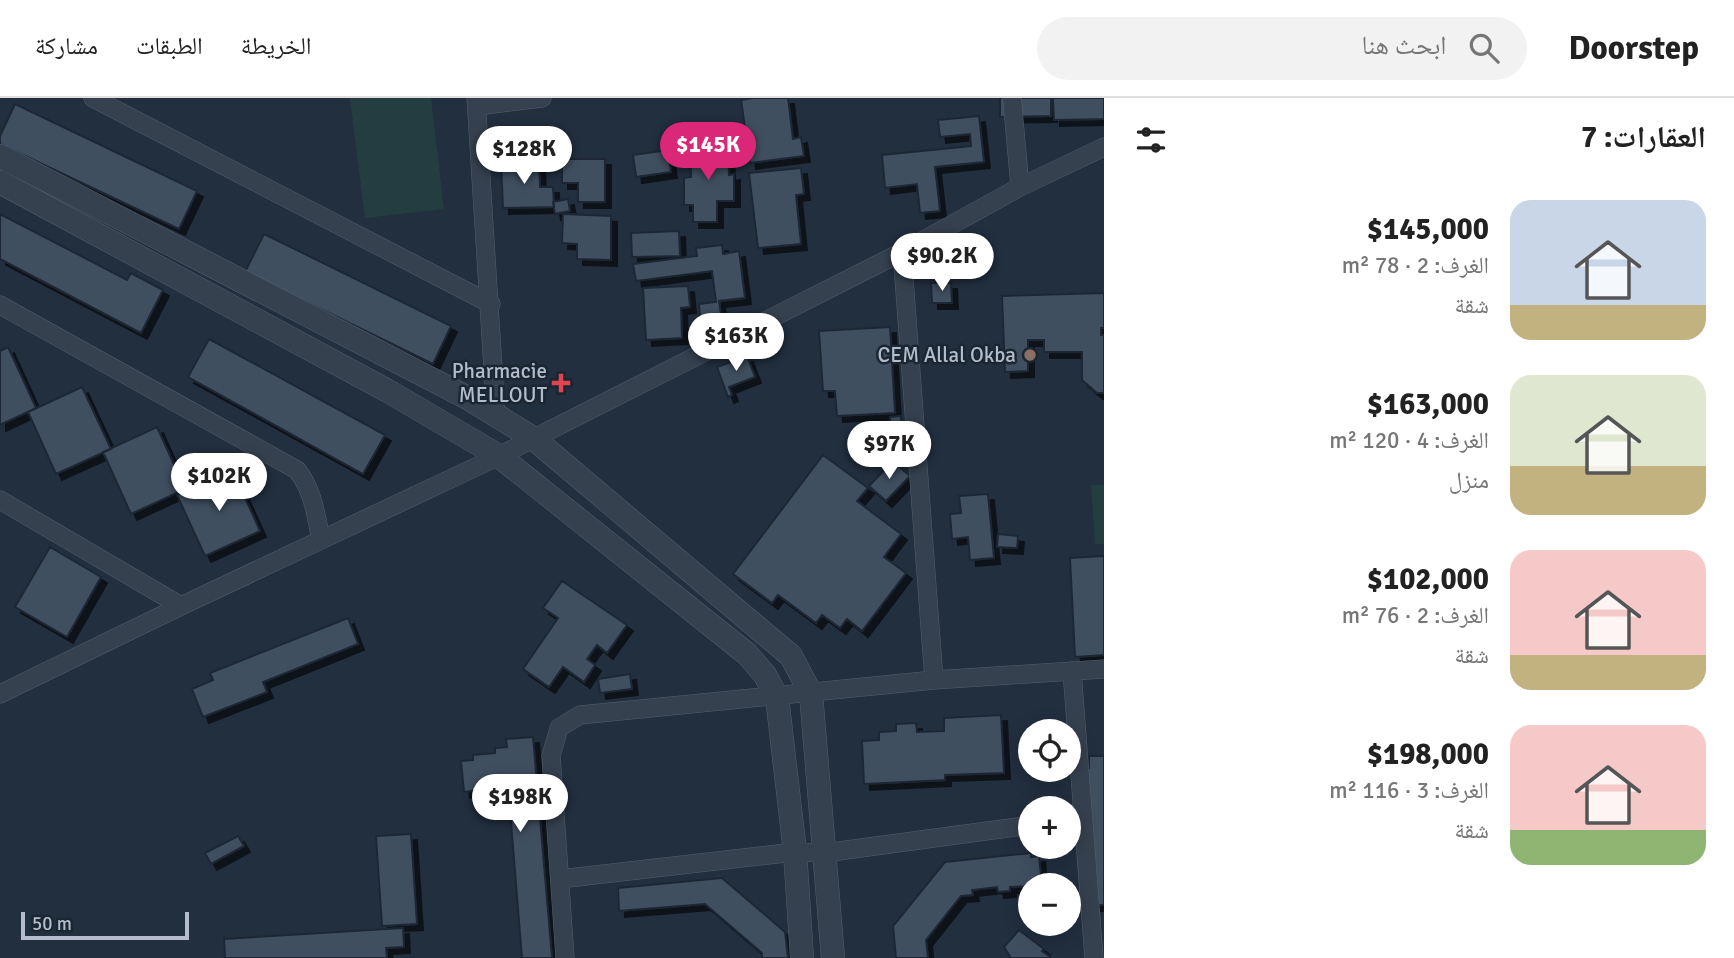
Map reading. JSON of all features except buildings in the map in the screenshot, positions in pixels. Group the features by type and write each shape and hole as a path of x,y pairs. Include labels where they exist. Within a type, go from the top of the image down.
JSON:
{"street":[{"path":"93,98 491,304"},
{"path":"496,416 477,102 542,98"},
{"path":"1012,98 1020,187"},
{"path":"0,694 499,456 902,252 1020,187 1104,148"},
{"path":"0,156 453,390 533,438 791,656 811,694 833,958"},
{"path":"0,182 376,384 499,456 747,654 765,675 777,697 794,852 802,958"},
{"path":"902,252 934,680"},
{"path":"0,305 297,470 311,492 321,540"},
{"path":"0,500 181,606"},
{"path":"565,958 551,756 559,728 580,715 934,680 1104,668"},
{"path":"1072,671 1075,796"},
{"path":"560,879 794,852 824,853 1018,827"},
{"path":"1081,858 1094,958"}],"green space":[{"path":"350,98 431,98 444,209 365,218"},
{"path":"1091,485 1104,485 1104,544 1095,544"}],"place":[{"name":"CEM Allal Okba","path":"1030,355"},
{"name":"Pharmacie MELLOUT","path":"561,383"}]}
